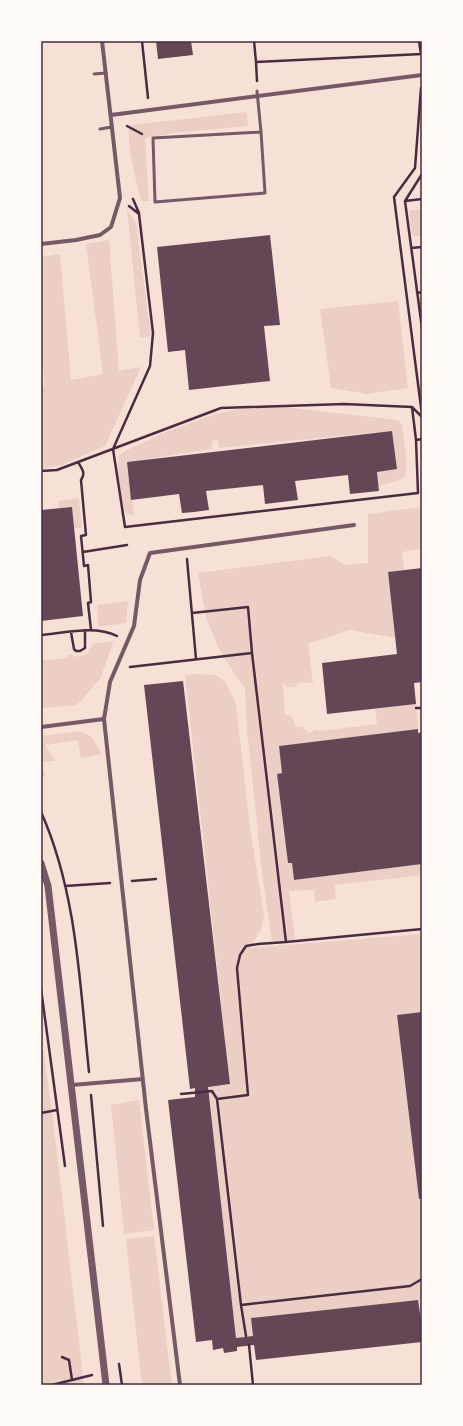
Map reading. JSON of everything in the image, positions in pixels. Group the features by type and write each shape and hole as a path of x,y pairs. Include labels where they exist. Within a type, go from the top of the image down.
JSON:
{"street":[{"path":"41,244 76,240 100,235 111,227 120,198 102,41"},
{"path":"111,115 422,75"},
{"path":"180,1385 143,1079 104,719 110,682 134,626 140,580 150,553 354,525"},
{"path":"41,727 104,719"},
{"path":"41,863 72,1085 106,1385"},
{"path":"72,1085 143,1079"}],"lane":[{"path":"94,74 106,73"},
{"path":"257,91 261,132 265,193 155,202 153,138 261,132"},
{"path":"100,129 112,127"}],"path":[{"path":"142,41 148,99"},
{"path":"254,41 257,91"},
{"path":"256,62 422,54 419,41"},
{"path":"422,75 415,168 394,197 422,416"},
{"path":"125,132 124,124 153,140"},
{"path":"422,174 405,201 422,328"},
{"path":"130,193 139,214 153,340 150,366 113,449 125,527 420,493 412,407"},
{"path":"120,198 139,214"},
{"path":"405,201 422,199"},
{"path":"411,248 422,247"},
{"path":"417,293 422,292"},
{"path":"41,471 57,470 221,408 344,404 412,407 422,416"},
{"path":"416,440 422,439"},
{"path":"78,462 84,472 84,476 81,480 86,536 81,536 84,566 88,565 91,602 88,603 91,630"},
{"path":"83,552 127,545"},
{"path":"186,549 196,659"},
{"path":"192,613 248,607 252,653 286,942"},
{"path":"71,632 74,649 80,652 85,648 86,630"},
{"path":"41,635 86,630 112,634"},
{"path":"132,667 252,653"},
{"path":"416,708 422,708"},
{"path":"41,812 56,849 71,916 90,1083 104,1233"},
{"path":"45,886 65,886 156,879"},
{"path":"217,1098 248,1095 237,968 240,955 246,946 422,929"},
{"path":"181,1094 212,1091 217,1098 241,1305 246,1336"},
{"path":"41,1113 57,1110"},
{"path":"241,1305 410,1286 422,1279"},
{"path":"249,1345 253,1385"},
{"path":"62,1357 69,1360 72,1380"},
{"path":"119,1363 122,1385"},
{"path":"52,1385 92,1375"}],"shaded area":[{"path":"247,112 248,126 173,133 145,138 149,201 141,201 130,150 129,131 131,125"},
{"path":"127,209 136,223 151,336 140,338"},
{"path":"422,209 422,236 415,236 412,235 409,211"},
{"path":"109,240 119,371 141,367 105,446 62,465 41,469 41,386 45,385 41,350 41,257 60,254 71,380 103,374 86,244"},
{"path":"398,301 408,388 367,394 331,388 320,309"},
{"path":"286,407 396,420 400,422 402,425 406,453 405,475 401,479 379,486 377,471 397,469 392,431 219,448 218,440 212,441 212,449 127,462 134,514 128,515 124,510 117,470 119,456 127,450 168,431 216,414 243,408"},
{"path":"79,498 82,528 74,528 72,507 59,508 58,501"},
{"path":"422,507 422,549 402,552 404,570 388,572 396,638 349,630 308,644 313,683 299,682 294,687 288,687 283,683 285,715 291,717 296,727 302,727 309,733 315,730 320,731 377,724 375,708 416,704 418,729 279,746 282,773 277,774 288,863 292,863 294,880 422,864 422,875 335,885 336,899 315,902 314,890 289,891 295,940 272,941 262,873 247,730 245,689 218,647 206,618 198,573 330,556 346,565 368,563 368,514"},
{"path":"128,601 126,623 98,627 97,605"},
{"path":"114,641 100,679 77,705 41,708 41,660 62,659 71,654 75,657 87,654 93,644"},
{"path":"185,675 215,675 225,681 236,703 250,827 264,915 261,930 249,948 422,934 422,1012 397,1015 419,1199 422,1199 422,1327 418,1300 252,1318 253,1336 236,1338 208,1087 230,1084"},
{"path":"78,731 91,736 102,754 81,758 78,740 45,745 55,761 42,762 45,776 41,777 41,736"},
{"path":"41,1034 53,1119 84,1385 41,1385"},
{"path":"139,1100 154,1230 124,1234 111,1105"},
{"path":"154,1236 172,1385 142,1385 126,1239"}],"building":[{"path":"156,41 191,41 193,55 158,59"},
{"path":"270,235 280,325 264,326 270,381 189,390 185,350 168,352 157,247"},
{"path":"392,431 397,469 377,472 379,491 350,494 348,475 295,481 298,500 265,504 263,485 206,491 209,510 194,512 182,513 179,494 131,500 127,462"},
{"path":"72,507 83,616 41,621 41,510"},
{"path":"422,568 422,682 414,683 416,704 327,714 322,663 397,654 388,572"},
{"path":"183,681 230,1084 208,1087 236,1338 253,1336 251,1318 418,1300 422,1327 422,1342 256,1360 254,1345 237,1347 237,1351 224,1353 223,1348 213,1350 212,1340 196,1342 168,1100 195,1097 195,1088 190,1089 144,685"},
{"path":"418,729 418,733 422,732 422,864 294,880 292,863 288,863 277,774 282,773 279,746"},
{"path":"422,1012 422,1199 419,1199 397,1015"}]}
